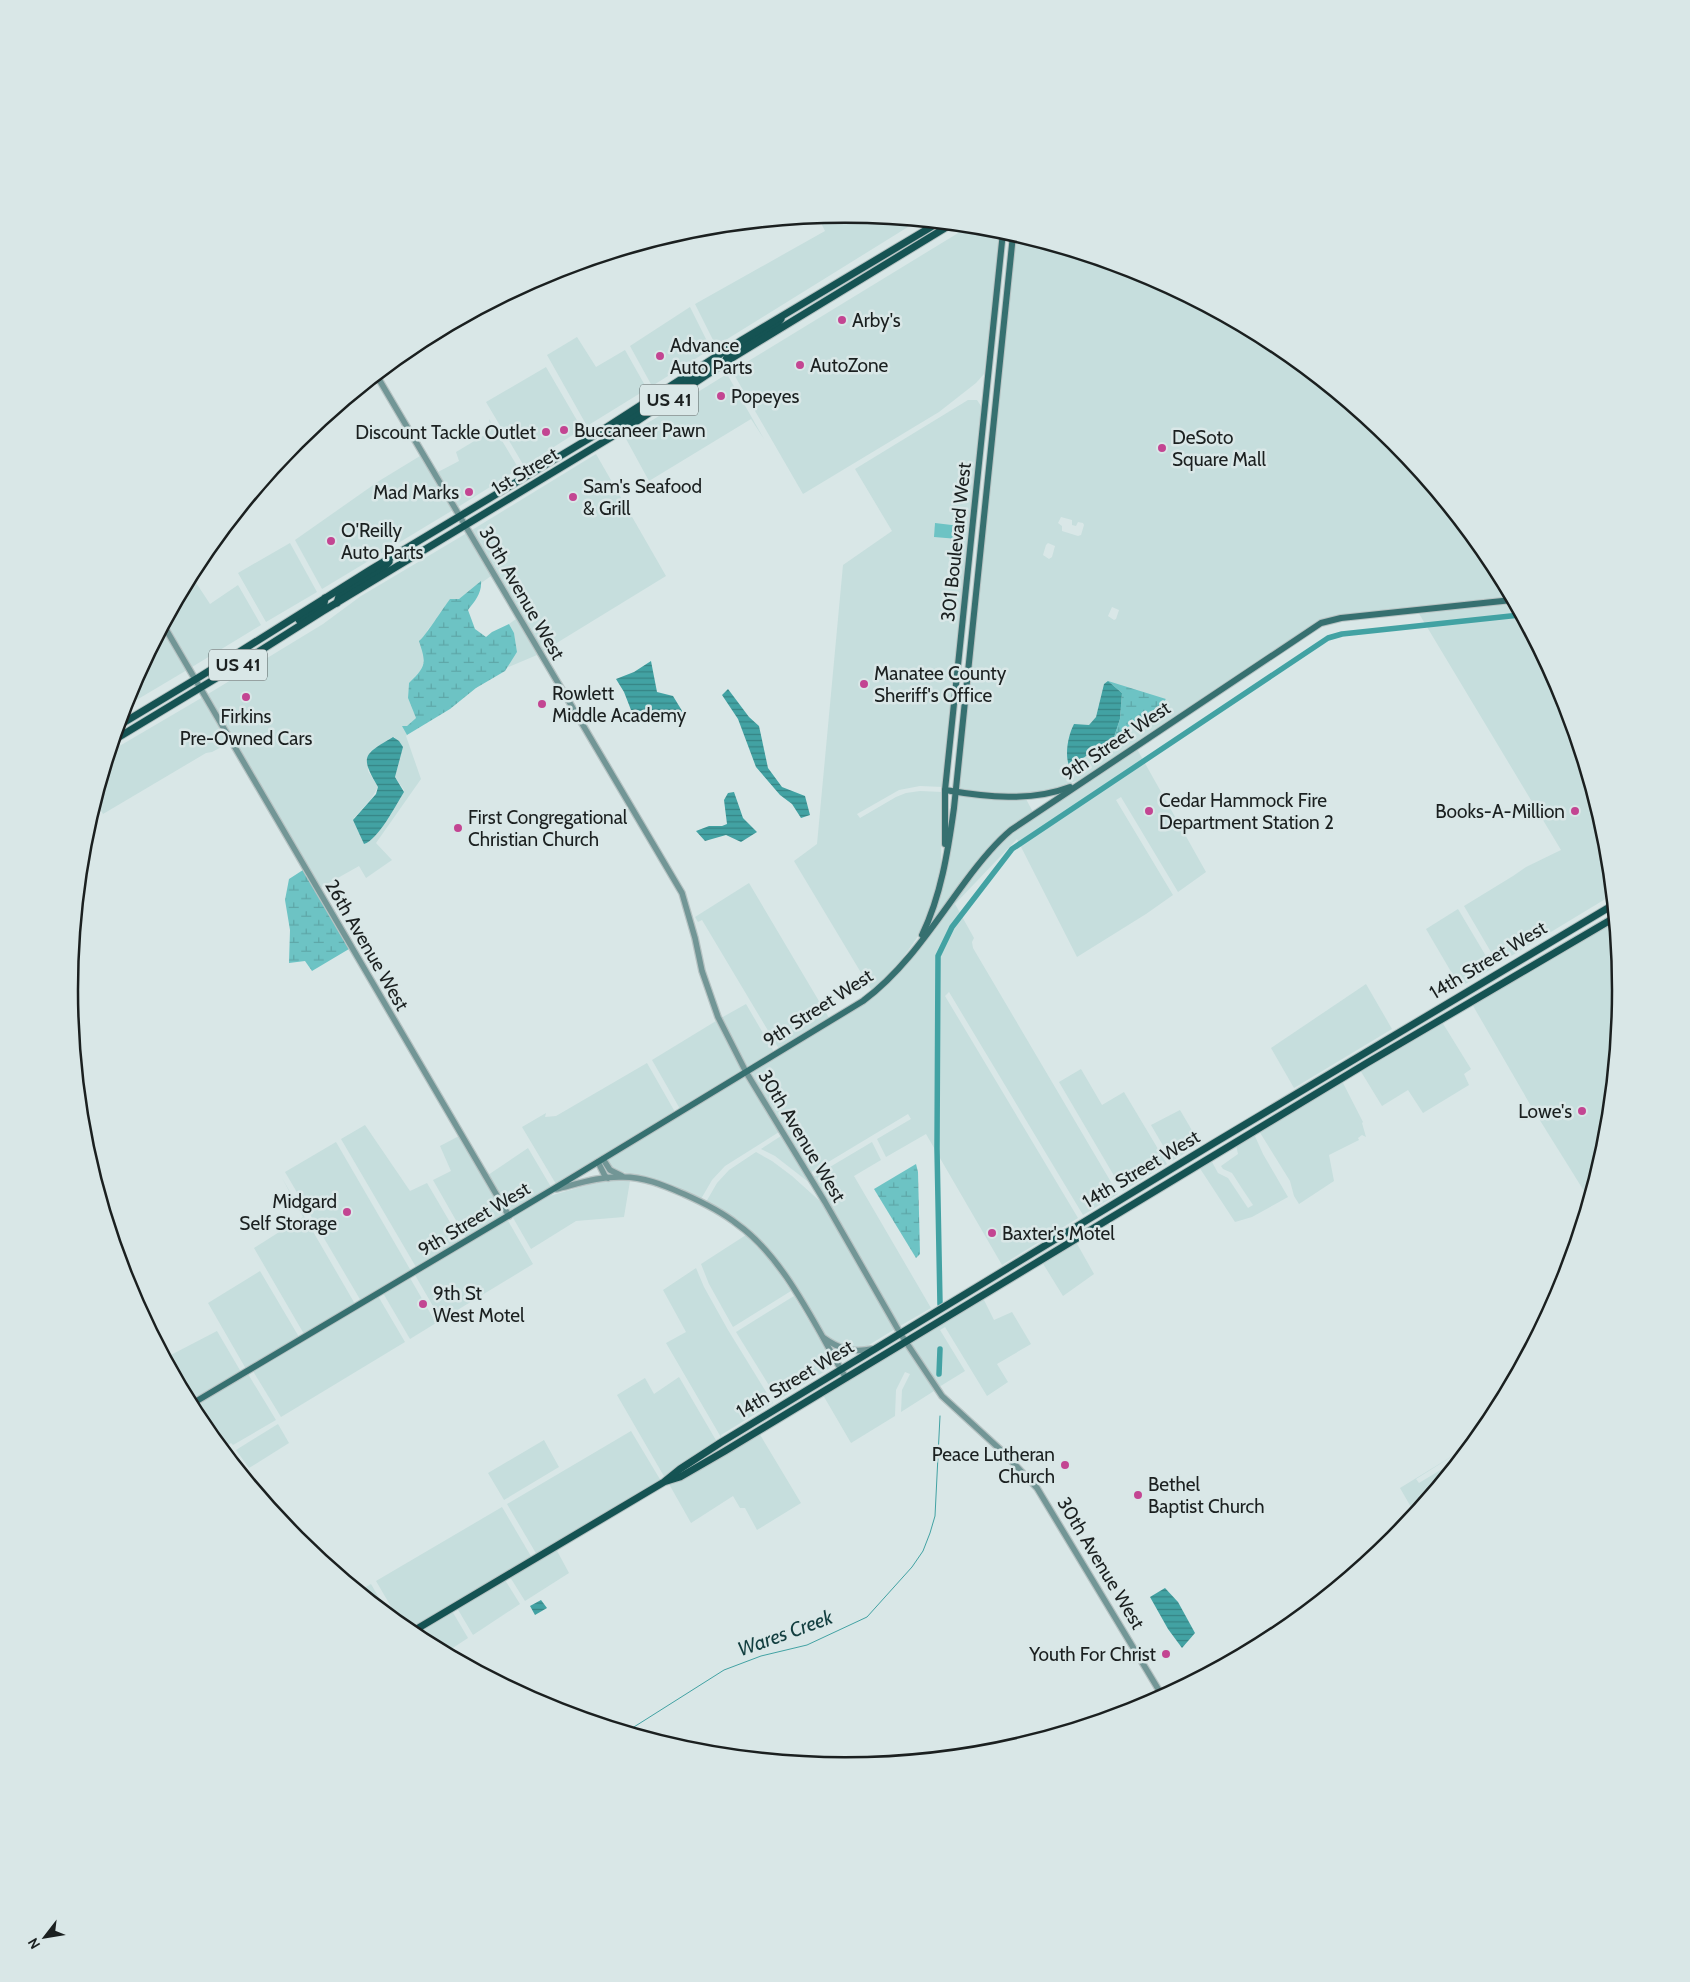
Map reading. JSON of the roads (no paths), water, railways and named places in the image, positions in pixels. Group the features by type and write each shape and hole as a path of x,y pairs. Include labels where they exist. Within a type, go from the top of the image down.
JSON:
{"main road":[{"name":"1st Street","path":"127,721 324,598 590,438 717,355 929,228"},
{"name":"1st Street","path":"121,736 597,446 724,363 942,230"},
{"name":"301 Boulevard West","path":"945,855 946,790 1002,240"},
{"name":"301 Boulevard West","path":"912,951 934,907 950,833 956,792 1011,242"},
{"path":"724,363 728,355 777,324 788,312"},
{"path":"667,401 679,386 716,362 717,355"},
{"path":"597,446 608,434 654,403 656,400 655,396"},
{"path":"337,603 339,596 382,570 394,556"},
{"path":"275,641 284,630 322,605 325,602 324,598"},
{"name":"9th Street West","path":"197,1401 600,1161 867,998 889,980 999,840 1083,781 1321,623 1341,618 1506,601"},
{"path":"946,790 1027,797 1055,792 1083,781"},
{"name":"14th Street West","path":"418,1628 664,1482 720,1442 1220,1139 1608,908"},
{"path":"1594,930 1609,918"},
{"name":"14th Street West","path":"664,1482 680,1477 1367,1062 1609,921"}],"street":[{"name":"30th Avenue West","path":"380,381 682,894 713,1007 746,1072 825,1202 900,1333 942,1396 1003,1452 1037,1488 1159,1691"},
{"name":"26th Avenue West","path":"167,632 508,1216"},
{"path":"600,1161 610,1170 624,1177 663,1185 697,1200 737,1223 758,1242 775,1262 846,1378"},
{"path":"600,1161 605,1176 608,1178"},
{"path":"551,1190 608,1178 624,1177"},
{"path":"821,1335 832,1344 846,1350 860,1351 876,1348"}],"waterway":[{"path":"940,1304 937,1149 938,956 952,927 1012,849 1328,638 1342,634 1514,616"},
{"path":"939,1374 940,1349"},
{"name":"Wares Creek","path":"632,1728 724,1670 761,1656 807,1645 867,1617 912,1567 923,1551 930,1533 935,1516 940,1416"}],"place":[{"name":"Arby's","path":"842,320"},
{"name":"Advance Auto Parts","path":"660,356"},
{"name":"AutoZone","path":"800,365"},
{"name":"Popeyes","path":"721,396"},
{"name":"Buccaneer Pawn","path":"564,430"},
{"name":"Discount Tackle Outlet","path":"546,432"},
{"name":"DeSoto Square Mall","path":"1162,448"},
{"name":"Mad Marks","path":"469,492"},
{"name":"Sam's Seafood & Grill","path":"573,497"},
{"name":"O'Reilly Auto Parts","path":"331,541"},
{"name":"Manatee County Sheriff's Office","path":"864,684"},
{"name":"Firkins Pre-Owned Cars","path":"246,697"},
{"name":"Rowlett Middle Academy","path":"542,704"},
{"name":"Cedar Hammock Fire Department Station 2","path":"1149,811"},
{"name":"Books-A-Million","path":"1575,811"},
{"name":"First Congregational Christian Church","path":"458,828"},
{"name":"Lowe's","path":"1582,1111"},
{"name":"Midgard Self Storage","path":"347,1212"},
{"name":"Baxter's Motel","path":"992,1233"},
{"name":"9th St West Motel","path":"423,1304"},
{"name":"Peace Lutheran Church","path":"1065,1465"},
{"name":"Bethel Baptist Church","path":"1138,1495"},
{"name":"Youth For Christ","path":"1166,1654"}]}
